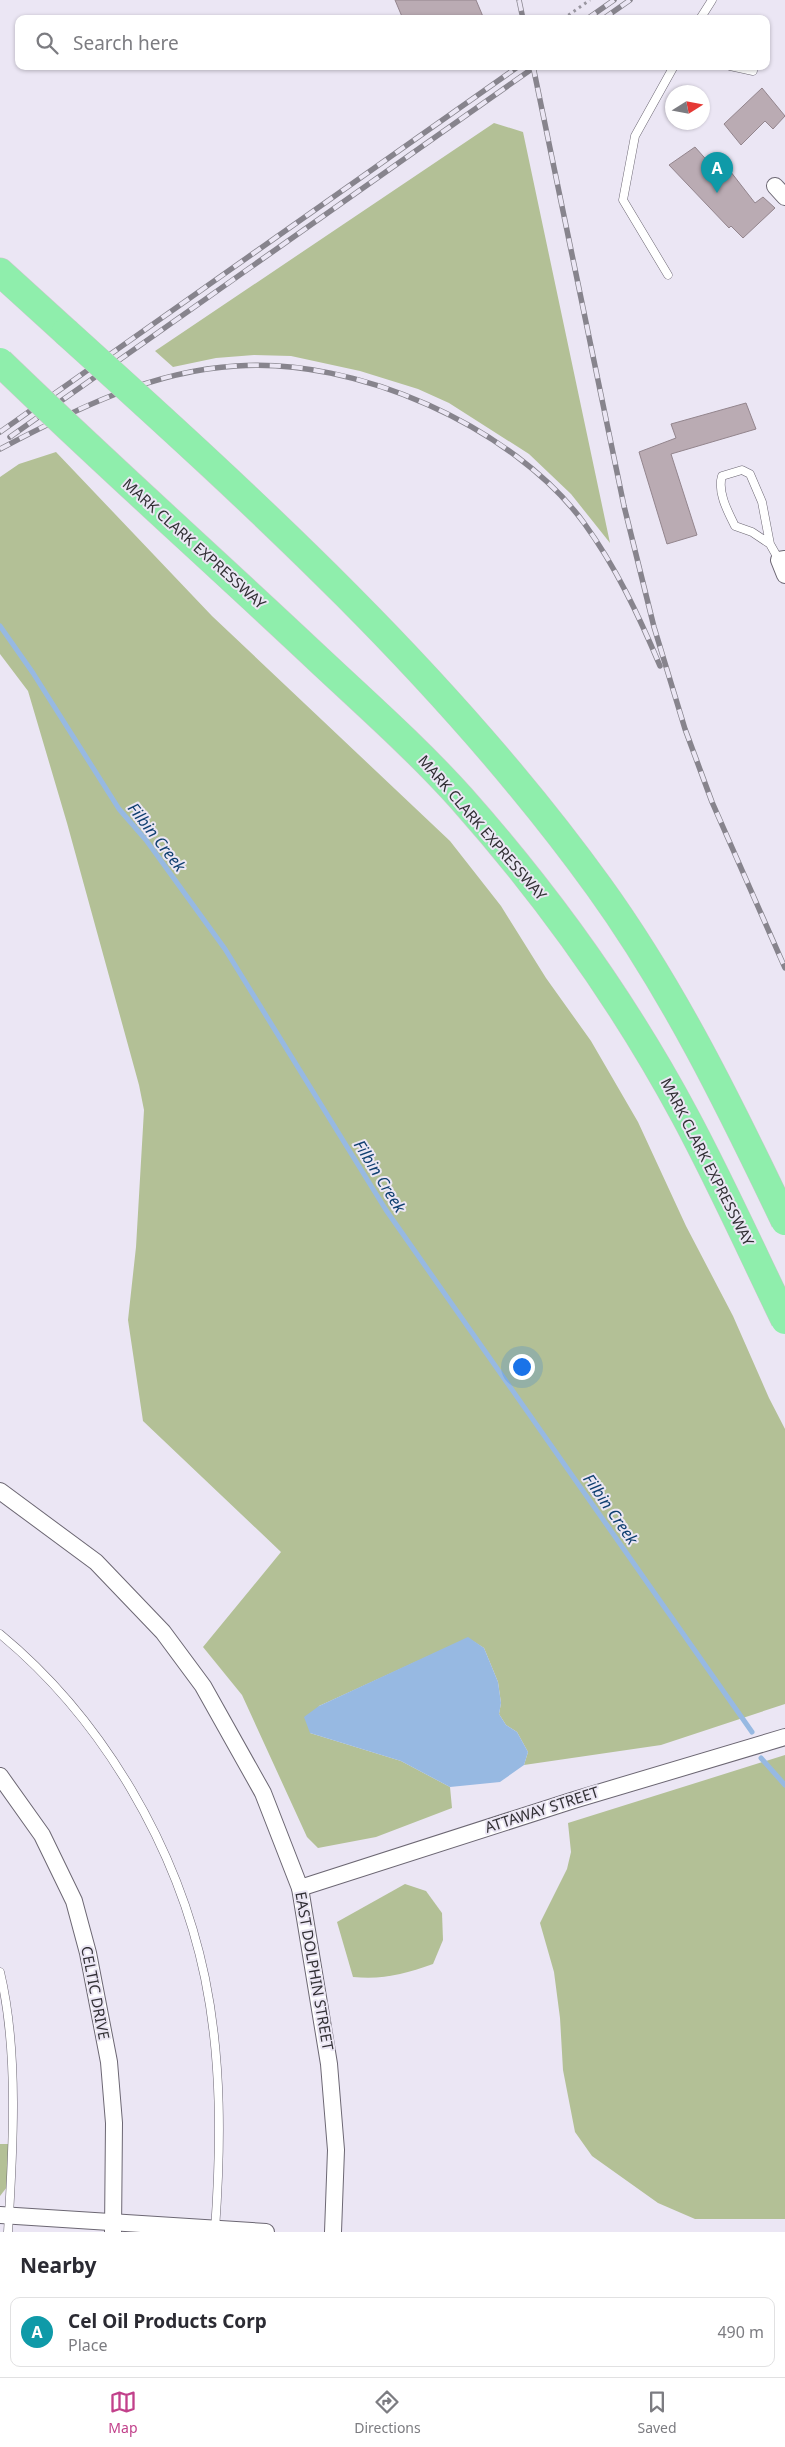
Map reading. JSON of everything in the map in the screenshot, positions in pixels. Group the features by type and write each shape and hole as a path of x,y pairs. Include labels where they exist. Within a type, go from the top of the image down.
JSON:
{"highway":[{"path":"0,272 187,442 342,592 448,701 514,776 599,887 661,984 714,1076 785,1221"},
{"name":"MARK CLARK EXPRESSWAY","path":"6,369 153,508 384,720 462,799 508,854 583,953 650,1054 686,1118 785,1320"}],"street":[{"name":"EAST DOLPHIN STREET","path":"0,1492 96,1562 163,1632 203,1686 263,1793 300,1888 329,2064 336,2150 333,2232"},
{"name":"ATTAWAY STREET","path":"300,1888 574,1800 785,1737"},
{"name":"CELTIC DRIVE","path":"0,1776 42,1836 77,1910 88,1954 109,2062 114,2123 113,2227"},
{"path":"6,2221 266,2232"}],"lane":[{"path":"703,15 712,0"},
{"path":"668,275 623,200 635,136 672,70"},
{"path":"748,70 753,71"},
{"path":"770,544 752,532 735,526 725,503 720,483 722,476 742,470 750,474 762,502 770,544 783,565"},
{"path":"0,1634 39,1670 68,1701 99,1742 130,1789 159,1842 182,1898 205,1978 213,2029 219,2131 215,2230"},
{"path":"0,1972 7,2003 12,2092 12,2149 6,2221"}],"path":[{"path":"569,15 590,0"}],"green space":[{"path":"494,123 523,132 610,543 571,494 529,454 449,403 418,389 360,371 291,356 254,355 216,358 173,367 155,351"},
{"path":"56,452 212,616 450,841 501,906 546,978 591,1041 638,1122 686,1226 733,1316 769,1398 785,1429 785,1704 661,1745 524,1765 528,1752 517,1732 506,1725 499,1714 501,1703 498,1682 484,1648 468,1638 319,1706 310,1733 401,1761 450,1787 452,1808 376,1837 318,1848 307,1837 242,1695 203,1647 281,1552 143,1421 128,1320 136,1247 144,1110 139,1085 67,823 28,691 0,654 0,477 19,464"},
{"path":"785,1755 785,2219 695,2219 658,2203 592,2156 575,2132 563,2070 560,2018 554,1972 540,1923 567,1869 571,1852 568,1823"},
{"path":"405,1884 426,1891 442,1913 443,1940 433,1964 393,1975 374,1978 353,1977 337,1922"},
{"path":"0,2144 9,2144 7,2187 0,2196"}],"water":[{"path":"468,1637 484,1648 498,1682 501,1703 499,1714 506,1725 517,1732 528,1752 524,1765 500,1782 450,1787 401,1761 310,1733 304,1717 319,1706"}],"building":[{"path":"395,0 476,0 482,15 401,15"},
{"path":"762,88 785,116 773,129 765,121 741,145 724,124"},
{"path":"695,147 719,174 727,167 755,203 763,197 775,208 743,238 731,226 729,228 669,165"},
{"path":"746,403 756,429 671,454 697,535 667,544 639,452 676,438 671,424"}],"waterway":[{"name":"Filbin Creek","path":"0,626 33,673 119,809 146,840 225,949 386,1210 752,1732"},
{"name":"Filbin Creek","path":"761,1758 785,1785"}],"railway":[{"path":"519,0 522,15"},
{"path":"593,15 614,0"},
{"path":"609,15 630,0"},
{"path":"0,432 513,70"},
{"path":"10,437 530,70"},
{"path":"534,70 624,506 654,627 685,729 712,802 785,968"},
{"path":"0,449 56,420 114,395 143,384 204,369 236,366 282,366 331,373 380,386 428,405 474,428 516,456 554,488 584,523 617,574 660,666"}],"place":[{"name":"Cel Oil Products Corp","path":"717,193"}]}
